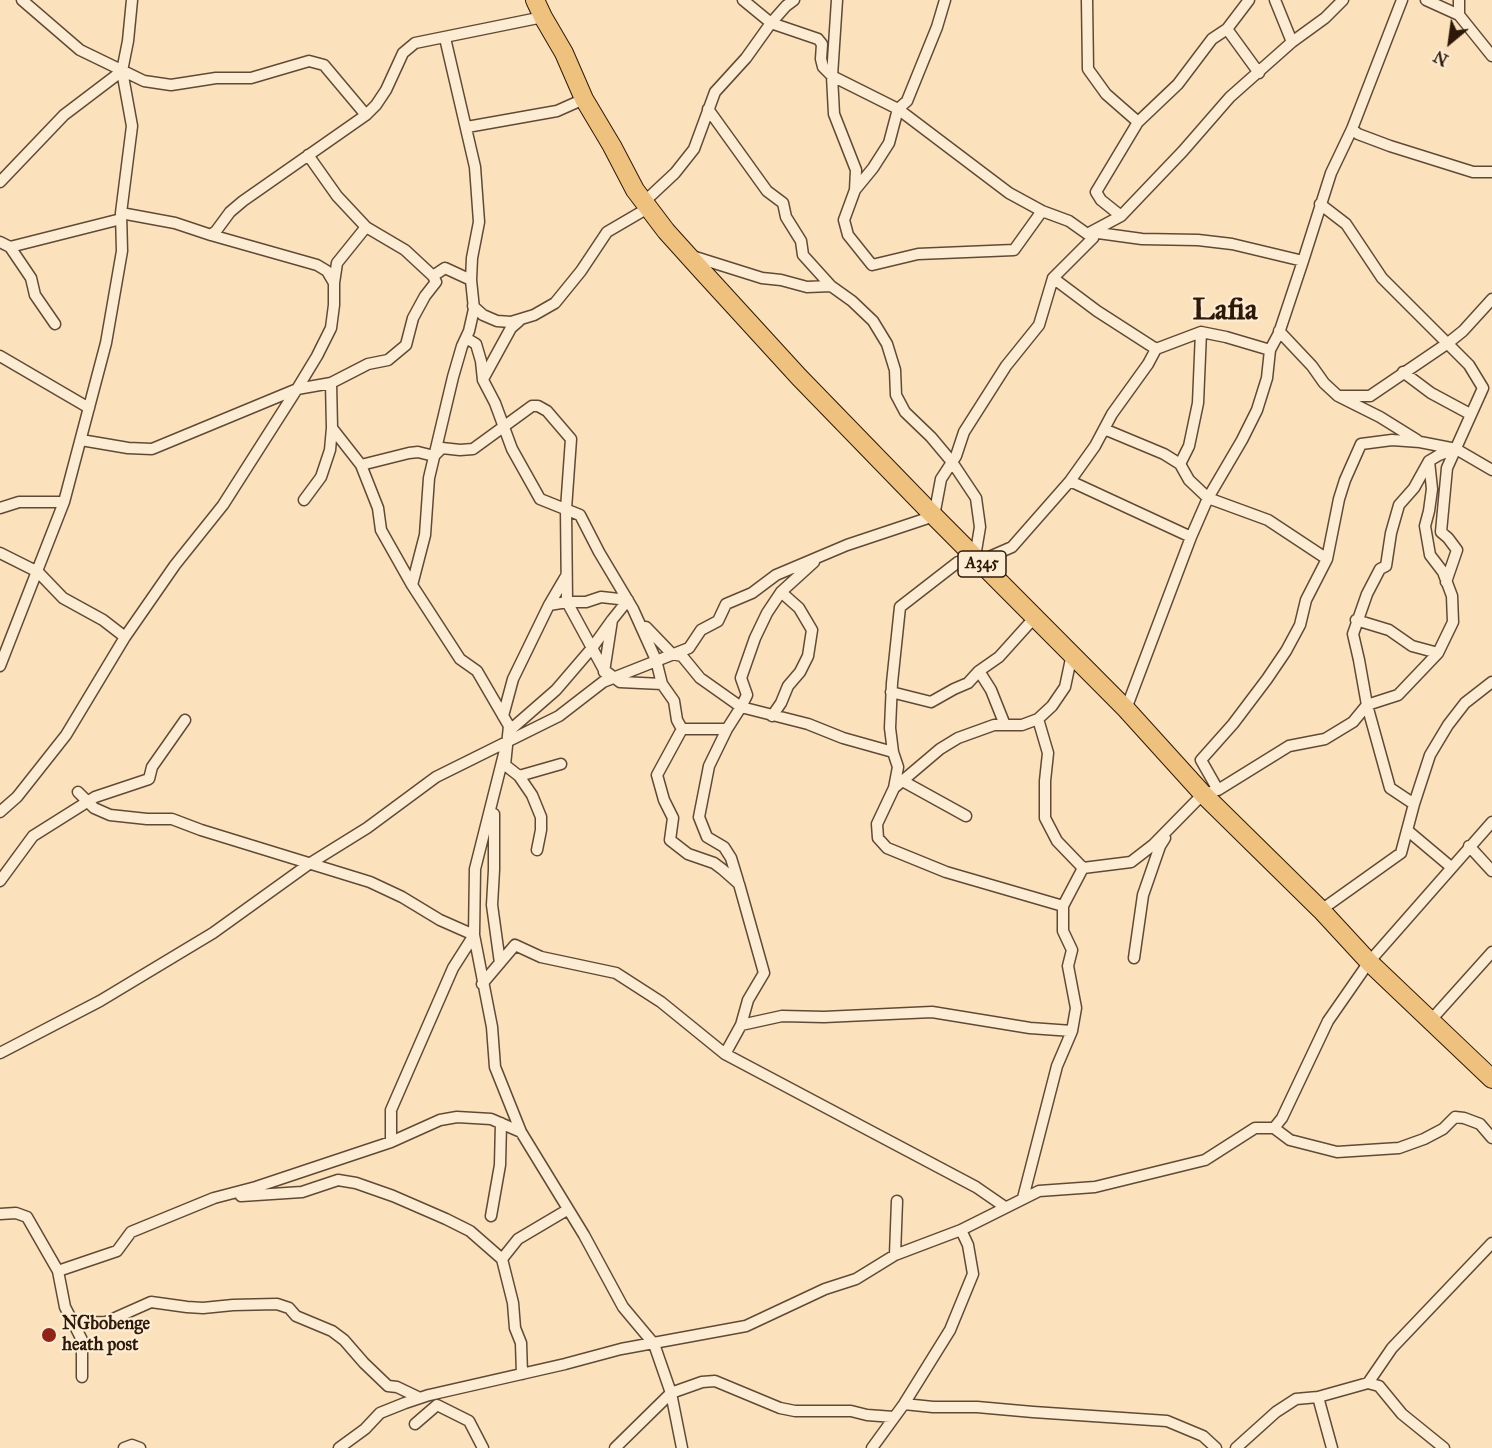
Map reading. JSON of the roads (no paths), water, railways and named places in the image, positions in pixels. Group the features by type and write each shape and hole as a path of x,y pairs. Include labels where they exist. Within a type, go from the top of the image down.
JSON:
{"highway":[{"name":"A345","path":"535,0 564,53 584,99 635,190 686,254 799,376 934,516 1210,792 1369,962 1492,1079"}],"street":[{"path":"22,0 80,50 144,81 171,85 216,78 251,78 309,61 324,65 366,115"},
{"path":"0,666 64,502 106,343 122,251 121,216 132,126 122,71 132,0"},
{"path":"744,0 771,23 818,39 822,44 823,67 832,76 898,109 1010,193 1042,211 1069,221 1092,235 1232,244 1303,261"},
{"path":"473,306 483,315 497,321 511,322 534,315 555,303 608,232 646,205 694,149 715,92 746,58 771,23 794,0"},
{"path":"837,0 832,76 834,114 856,170 855,190 844,220 848,235 872,265 918,254 1014,250 1042,211"},
{"path":"855,190 889,143 898,109 907,101 938,27 945,0"},
{"path":"1087,0 1088,69 1106,94 1138,122"},
{"path":"1120,216 1101,200 1096,192 1138,122 1178,84 1212,39 1227,29 1249,0"},
{"path":"1275,0 1292,42"},
{"path":"0,1053 100,1001 153,967 213,933 309,864 367,828 436,777 508,736 559,716 603,682 689,648 701,630 718,621 726,604 752,592 776,576 847,545 934,516 941,479 952,462 964,432 991,387 1022,344 1039,326 1053,278 1092,235 1120,216 1183,151 1230,97 1292,42 1326,18 1343,0"},
{"path":"1126,709 1208,498 1257,410 1267,378 1270,350 1279,331 1303,261 1330,173 1352,129 1402,0"},
{"path":"1426,0 1459,15 1492,56"},
{"path":"1459,0 1459,15"},
{"path":"211,235 237,206 366,115 387,90 403,53 409,47 423,40 445,38 543,17"},
{"path":"1227,29 1259,73"},
{"path":"412,585 425,536 429,478 453,377 469,331 473,306 472,258 479,222 479,197 467,127 445,38"},
{"path":"1,177 64,115 122,71"},
{"path":"467,127 557,111 584,99"},
{"path":"708,109 767,191 783,203 786,217 801,241 803,255 831,286 852,301 873,321 887,344 895,370 896,395 905,412 931,437 952,462 976,498 980,527 977,559"},
{"path":"1352,129 1358,134 1390,146 1473,172 1492,172"},
{"path":"81,440 128,448 152,449 297,389 332,383 368,364 388,360 406,345 414,318 436,282 433,276 405,250 366,227 337,196 308,155"},
{"path":"1320,204 1346,224 1382,278 1469,365 1483,388 1447,468 1441,532 1457,550 1446,582"},
{"path":"55,324 35,295 31,278 5,245 121,216 175,223 317,265 327,271 334,283"},
{"path":"0,812 17,797 66,735 125,637 175,565 223,504 297,389 331,328 337,264 366,227"},
{"path":"686,254 762,278 782,280 807,287 831,286"},
{"path":"433,276 445,268 471,279"},
{"path":"1053,278 1097,311 1155,349"},
{"path":"1338,396 1370,396 1448,343 1463,331 1492,299"},
{"path":"483,380 511,328 521,319"},
{"path":"1279,331 1312,366 1323,383 1338,396 1380,417 1420,442"},
{"path":"898,782 898,767 893,752 890,728 891,692 900,608 958,562 977,559 1012,547 1070,481 1095,446 1112,414 1148,364 1155,349 1201,332 1270,350"},
{"path":"1180,464 1189,446 1198,404 1201,332"},
{"path":"466,338 476,344 483,380 512,449 540,499 580,515 598,552 628,600 656,660 662,684 674,701 677,720 682,729"},
{"path":"0,356 89,408"},
{"path":"1403,372 1431,393 1470,414"},
{"path":"304,501 321,477 330,450 332,383"},
{"path":"434,456 442,448 473,449 532,406 538,406 553,417 571,439 566,509 567,602 604,670 620,682 628,684 645,682 662,684"},
{"path":"332,428 361,465 378,508 381,530 412,585 460,659 477,671 509,726 506,765 519,776 532,795 541,817 537,850"},
{"path":"1104,429 1164,454 1180,464 1190,480 1208,498 1268,520 1328,559"},
{"path":"1210,792 1201,760 1233,724 1286,651 1300,625 1306,600 1328,559 1339,499 1361,444 1392,440 1420,442 1456,449 1492,470"},
{"path":"1413,804 1390,788 1367,705 1353,634 1356,620 1380,569 1386,566 1391,533 1399,505 1414,488 1430,461 1439,454 1456,449"},
{"path":"361,465 409,453 418,452 434,456"},
{"path":"1083,868 1131,862 1153,845 1178,818 1210,792 1289,746 1325,739 1353,722 1367,705 1398,695 1438,654 1453,622 1452,596 1443,572 1430,555 1425,526 1432,489 1430,461"},
{"path":"1070,481 1191,537"},
{"path":"0,508 19,502 64,502"},
{"path":"0,553 38,572 63,598 103,620 125,637"},
{"path":"725,1054 741,1024 748,1000 764,973 731,858 724,847 707,837 699,817 709,766 747,695 741,678 754,638 781,592 816,560"},
{"path":"504,716 513,679 549,605 566,576"},
{"path":"772,716 808,656 812,630 799,608 781,592"},
{"path":"549,605 586,602 602,597 628,600"},
{"path":"628,600 592,648 556,690 508,736 475,869 474,935 492,1027 495,1067 521,1132 584,1235 623,1307 654,1344 671,1393 683,1448"},
{"path":"634,612 653,636 672,654 682,656 700,678 741,707 808,724 843,738 893,752"},
{"path":"891,692 931,702 954,688 968,683 979,671 999,657 1035,617"},
{"path":"603,682 612,620"},
{"path":"1356,620 1389,630 1412,646 1438,654"},
{"path":"1063,906 946,872 887,848 878,838 877,824 898,782 940,749 958,738 994,725 1022,725 1038,719 1052,706 1065,687 1072,654"},
{"path":"979,671 991,690 1005,725"},
{"path":"1321,910 1401,853 1413,804 1431,755 1448,725 1465,703 1492,682"},
{"path":"1038,719 1048,753 1044,790 1045,818 1057,841 1083,868"},
{"path":"0,881 33,836 95,797 149,779 152,768 185,720"},
{"path":"682,729 727,729"},
{"path":"682,729 657,775 664,800 673,818 670,840 688,854 714,863 739,884"},
{"path":"519,776 561,764"},
{"path":"499,774 493,818 492,905 500,963"},
{"path":"898,782 966,816"},
{"path":"78,792 94,808 110,815 172,819 370,882 402,897 440,920 474,935"},
{"path":"1134,958 1143,895 1160,846 1178,818"},
{"path":"1274,1128 1282,1118 1328,1021 1369,962 1492,822"},
{"path":"1407,830 1451,867"},
{"path":"1469,846 1492,871"},
{"path":"1023,1198 1057,1066 1072,1031 1076,1008 1068,966 1072,950 1063,932 1063,906 1083,868"},
{"path":"391,1142 391,1110 453,968 474,935"},
{"path":"482,984 515,945 541,957 616,973 660,1002 725,1054 976,1187 1005,1207"},
{"path":"1431,1020 1492,952"},
{"path":"741,1024 782,1016 824,1017 932,1012 1030,1028 1072,1031"},
{"path":"58,1270 117,1251 131,1232 221,1196 256,1187 391,1142 440,1120 457,1117 491,1119 521,1132"},
{"path":"339,1448 365,1429 380,1413 420,1398 621,1349 746,1326 825,1289 856,1279 895,1256 961,1230 1040,1191 1095,1186 1205,1160 1255,1128 1274,1128 1290,1140 1337,1152 1399,1148 1443,1129 1455,1117 1480,1124 1492,1138"},
{"path":"491,1216 500,1165 501,1123"},
{"path":"319,1165 348,1181 393,1196 470,1231 502,1259 513,1303 515,1328 521,1343 522,1374"},
{"path":"221,1196 302,1192 338,1180 348,1181"},
{"path":"895,1256 897,1201"},
{"path":"502,1259 519,1239 567,1210"},
{"path":"0,1214 16,1213 27,1217 58,1270 65,1306 82,1340 82,1377"},
{"path":"872,1448 904,1404 950,1330 973,1274 968,1245 961,1230"},
{"path":"1368,1383 1392,1348 1492,1243"},
{"path":"74,1323 106,1322 151,1302 203,1308 277,1304 289,1308 296,1316 332,1331 344,1340 388,1386 397,1387 420,1398"},
{"path":"615,1448 671,1393 702,1382 715,1381 795,1411 851,1411 894,1416"},
{"path":"1236,1448 1276,1412 1296,1399 1318,1397 1368,1383 1379,1386 1402,1414 1444,1448"},
{"path":"1318,1397 1332,1448"},
{"path":"904,1404 1167,1421 1203,1436 1216,1448"},
{"path":"415,1424 437,1405 469,1421 483,1448"},
{"path":"124,1448 132,1445 140,1448"}],"place":[{"name":"NGbobenge heath post","path":"49,1335"}],"district":[{"name":"Lafia","path":"1225,312"}]}
